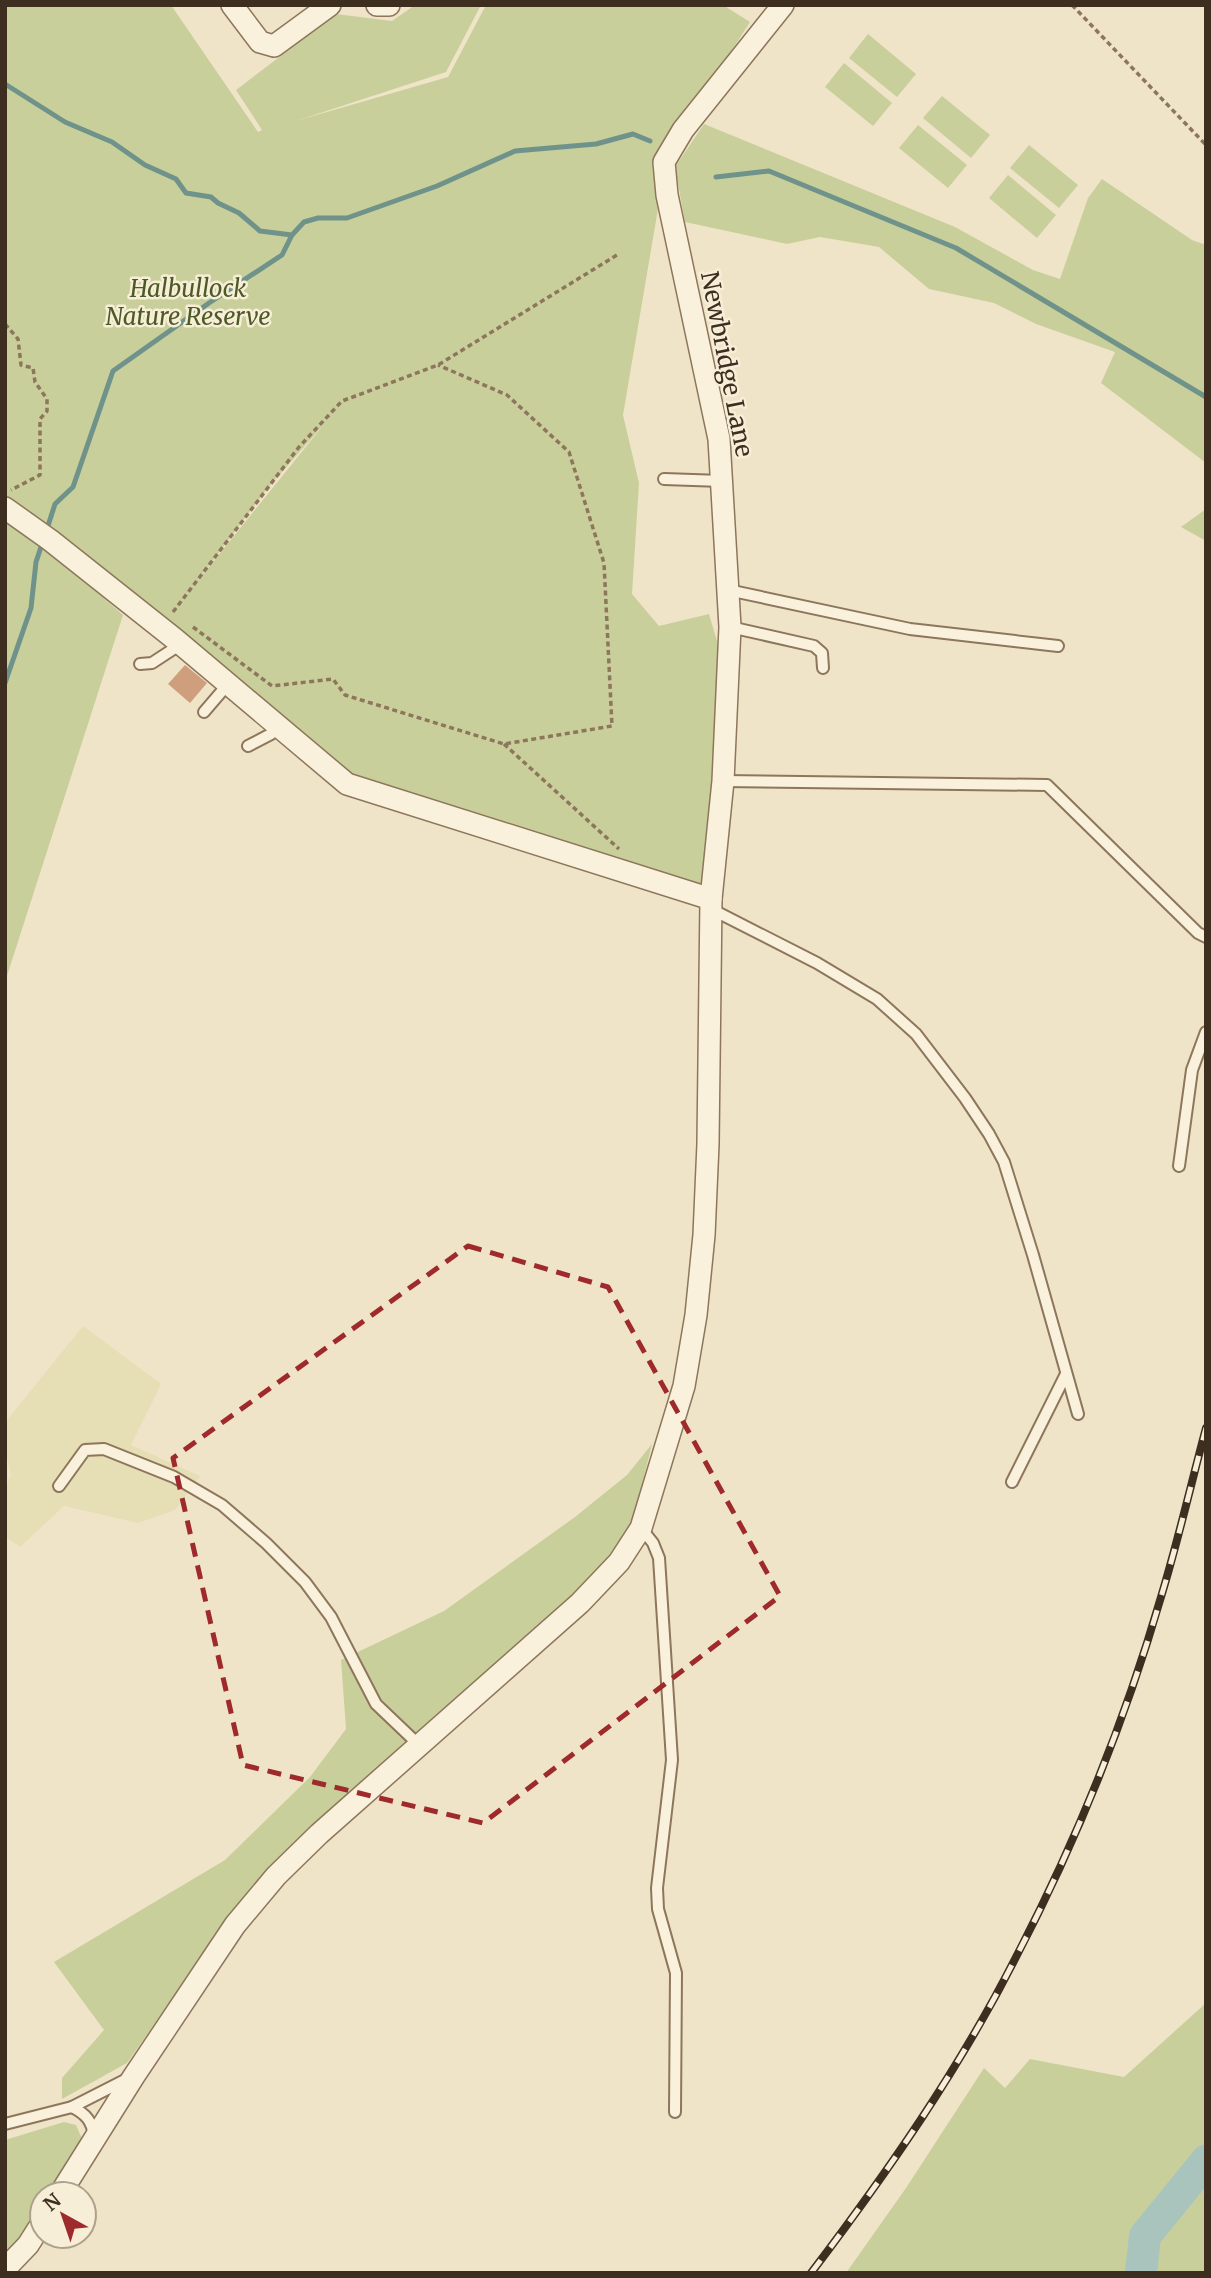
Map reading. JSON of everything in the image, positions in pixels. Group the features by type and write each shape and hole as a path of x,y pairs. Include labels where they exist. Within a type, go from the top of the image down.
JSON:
{"street":[{"path":"232,5 260,42 274,46 330,5"},
{"path":"377,5 389,5"},
{"name":"Newbridge Lane","path":"69,2180 134,2076 235,1925 275,1876 580,1602 619,1562 641,1528 684,1386 696,1315 704,1235 711,904 723,780 730,627 719,439 667,195 664,162 683,131 783,5"},
{"path":"5,508 50,540 181,644 346,784 711,904"},
{"path":"5,2269 28,2245"}],"lane":[{"path":"664,479 722,481"},
{"path":"728,590 910,629 1058,646"},
{"path":"730,627 814,646 822,653 823,668"},
{"path":"140,664 152,663 181,644"},
{"path":"204,712 228,684"},
{"path":"248,746 271,734 278,726"},
{"path":"723,780 1047,785 1198,933 1206,937"},
{"path":"711,904 877,999 916,1034 965,1098 1004,1162 1078,1414"},
{"path":"1180,1166 1192,1070 1206,1032"},
{"path":"1012,1482 1066,1374"},
{"path":"59,1486 85,1450 104,1449 174,1477 222,1505 305,1581 331,1616 376,1703 419,1745"},
{"path":"641,1528 653,1543 659,1558 672,1760 657,1888 658,1909 676,1973 675,2112"},
{"path":"5,2124 72,2107 134,2076"},
{"path":"72,2107 85,2114 92,2125 94,2140"}],"path":[{"path":"1072,5 1175,116 1206,145"},
{"path":"161,628 299,447 342,401 438,365 617,255"},
{"path":"5,324 18,339 21,365 33,368 35,382 47,399 47,411 40,419 40,475 5,494"},
{"path":"438,365 508,396 569,452 604,563 612,726 504,744"},
{"path":"184,620 272,686 332,679 345,695 504,744 624,853"}],"highlighted area":[{"path":"468,1246 608,1287 780,1596 483,1823 243,1765 173,1458"}],"shaded area":[{"path":"83,1326 161,1384 131,1445 200,1476 175,1510 138,1523 64,1506 20,1547 5,1536 5,1487 11,1476 5,1447 5,1423"}],"green space":[{"name":"Halbullock Nature Reserve","path":"5,5 171,5 258,132 262,130 236,90 336,14 392,21 415,5 481,5 446,72 299,120 448,77 486,5 723,5 750,22 668,150 623,415 639,483 632,594 659,626 709,614 728,678 711,899 347,784 5,509","holes":["325,423 196,583 267,489"]},
{"path":"868,34 916,74 897,97 849,58"},
{"path":"844,63 892,103 873,126 825,87"},
{"path":"942,96 990,135 971,158 923,118"},
{"path":"704,124 955,227 1033,270 1060,279 1088,198 1102,179 1192,240 1206,245 1206,463 1101,383 1115,352 1036,324 994,303 929,289 879,247 820,237 787,244 685,222 675,167"},
{"path":"918,125 967,165 948,188 899,148"},
{"path":"1029,145 1078,185 1059,208 1010,168"},
{"path":"1008,175 1056,215 1037,238 989,198"},
{"path":"1206,509 1206,541 1181,527"},
{"path":"5,520 17,531 55,555 123,615 5,982"},
{"path":"652,1444 633,1521 608,1562 308,1830 263,1876 224,1925 127,2063 62,2099 62,2078 104,2030 54,1962 225,1860 310,1777 346,1729 341,1660 444,1611 575,1517 627,1475"},
{"path":"1206,2003 1206,2273 846,2273 906,2188 984,2068 1005,2088 1030,2059 1124,2077"},
{"path":"64,2122 76,2125 83,2141 57,2180 28,2180 28,2227 5,2253 5,2140"}],"building":[{"path":"185,665 207,683 190,703 168,684"}],"waterway":[{"path":"5,84 65,122 112,142 145,165 176,179 186,193 211,197 239,213 260,231 292,235"},
{"path":"46,532 55,504 73,487 113,371 282,255 292,235 304,222 318,218 347,218 437,186 515,151 596,144 633,134 650,141"},
{"path":"716,177 769,171 956,248 1206,397"},
{"path":"5,683 31,608 36,562 43,541"},
{"path":"1141,2273 1145,2236 1206,2161"}],"railway":[{"path":"811,2273 867,2198 945,2081 993,2001 1037,1916 1078,1827 1131,1690 1167,1576 1206,1428"}]}
